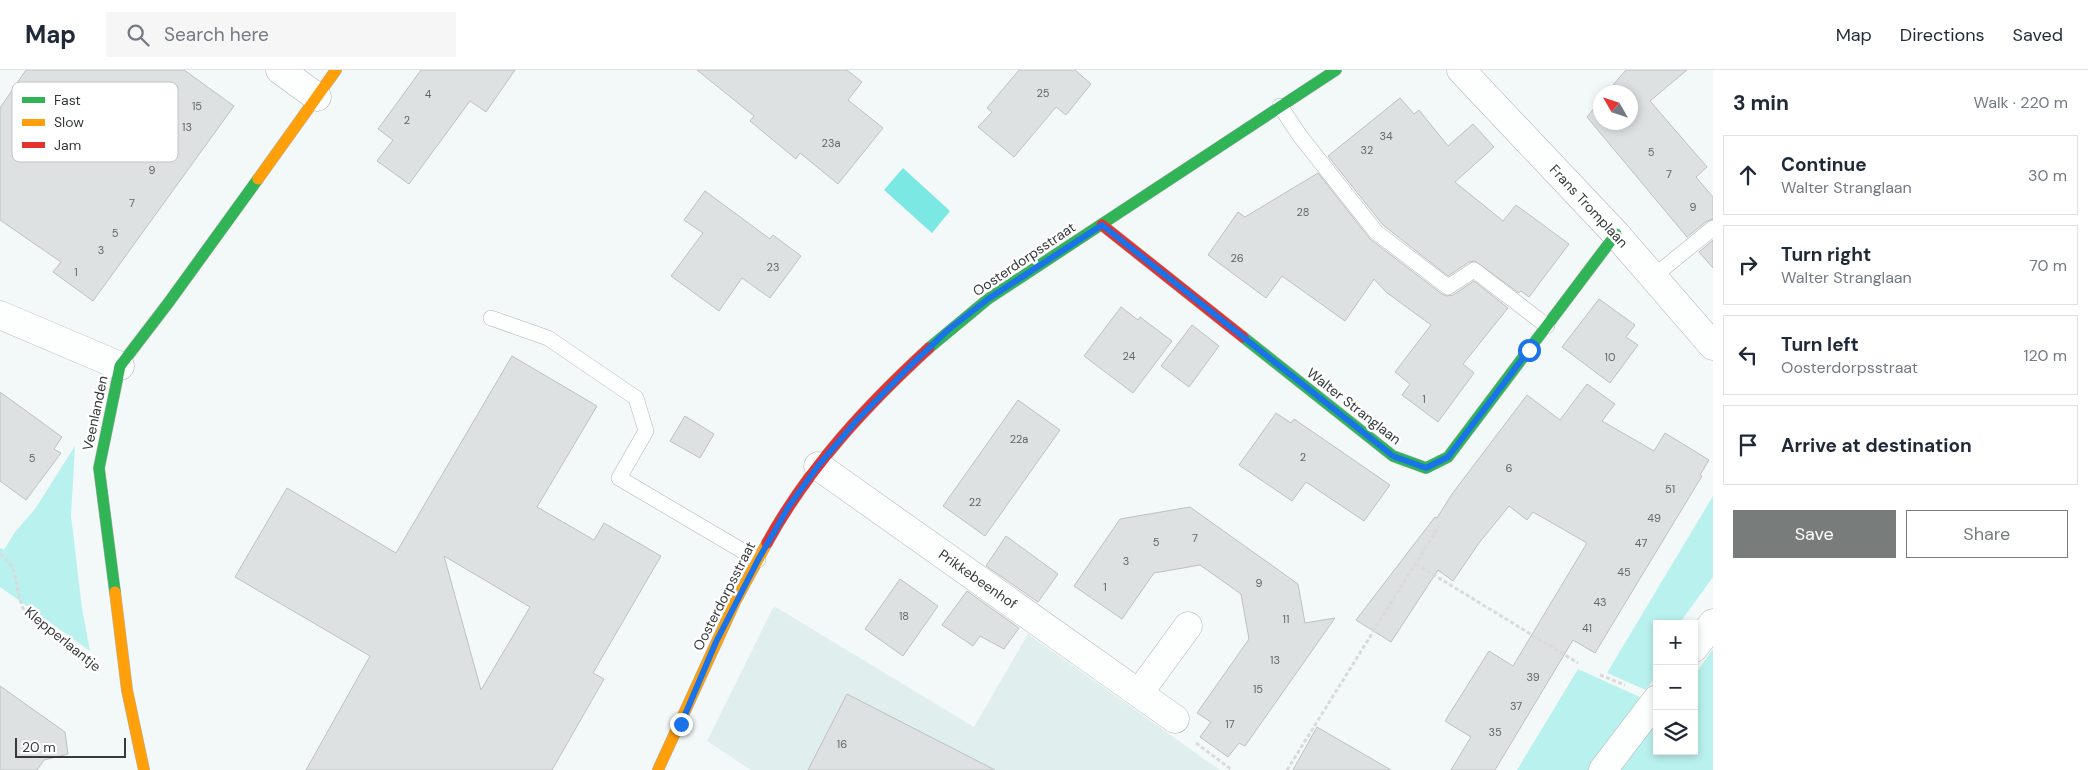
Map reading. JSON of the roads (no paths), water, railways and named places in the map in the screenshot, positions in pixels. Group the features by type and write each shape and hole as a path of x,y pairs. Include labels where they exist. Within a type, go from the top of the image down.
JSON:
{"street":[{"path":"280,70 317,97"},
{"name":"Veenlanden","path":"144,770 127,690 99,468 120,366 169,302 336,70"},
{"name":"Oosterdorpsstraat","path":"658,770 681,724 716,642 758,560 789,506 818,466 857,420 948,330 988,299 1336,70"},
{"name":"Frans Tromplaan","path":"1461,70 1616,234 1713,346"},
{"name":"Walter Stranglaan","path":"1102,225 1393,456 1426,468 1448,457 1616,234"},
{"path":"0,315 120,366"},
{"name":"Prikkebeenhof","path":"818,466 1175,719"},
{"path":"1698,643 1713,623"},
{"path":"1139,693 1188,626"},
{"path":"1603,770 1653,704"}],"lane":[{"path":"1280,106 1300,136 1376,232 1448,286 1474,270 1547,326"},
{"path":"1653,277 1713,228"},
{"path":"490,318 548,338 636,398 646,431 619,478 758,560"}],"water":[{"path":"903,168 950,211 932,233 884,190"}]}
